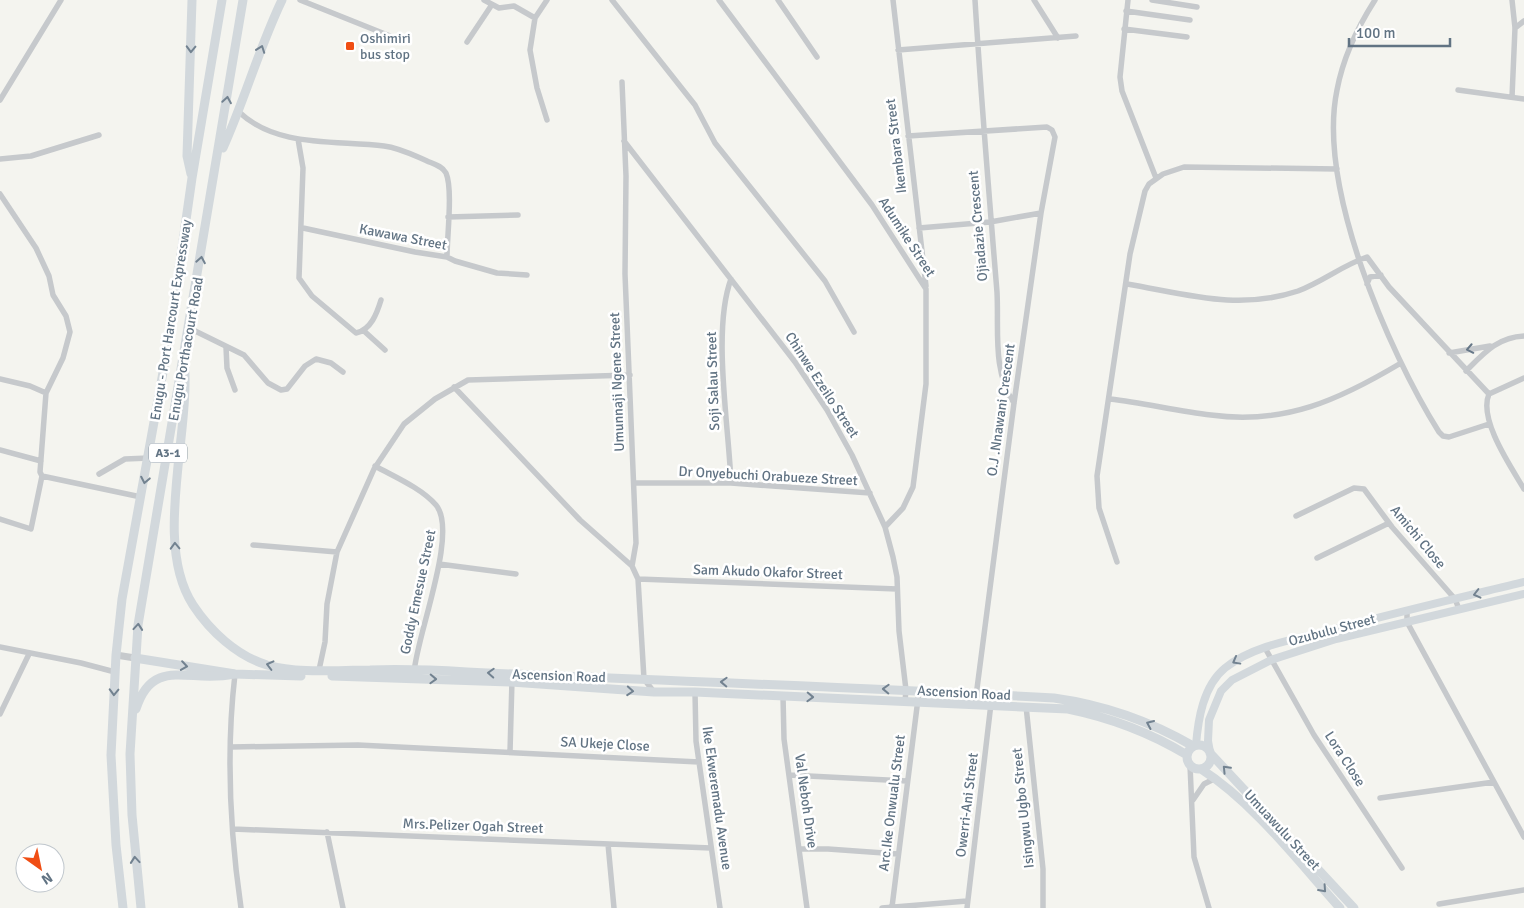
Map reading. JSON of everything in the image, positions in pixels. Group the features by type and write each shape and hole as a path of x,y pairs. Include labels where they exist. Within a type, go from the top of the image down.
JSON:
{"main road":[{"path":"192,0 187,156 192,178"},
{"name":"Enugu - Port Harcourt Expressway","path":"123,908 116,845 111,755 116,655 122,599 149,458 184,243 192,178 222,0"},
{"name":"Enugu Porthacourt Road","path":"141,908 132,814 132,724 136,658 144,584 218,160 243,0"},
{"path":"218,160 239,112 270,24 282,0"},
{"name":"Ascension Road","path":"184,356 187,380 174,542 182,583 203,620 235,649 268,665 293,669 414,674 512,678 644,679 976,694 991,700 1026,706 1068,709 1121,722 1161,740 1187,755"},
{"name":"Ozubulu Street","path":"1194,746 1202,708 1216,678 1225,668 1236,661 1265,648 1407,610 1524,582"},
{"name":"Ozubulu Street","path":"1210,753 1208,741 1209,720 1221,691 1232,680 1271,660 1336,639 1524,594"},
{"name":"Ascension Road","path":"136,658 234,674 414,674"},
{"path":"132,724 140,696 147,686 156,679 167,675 218,677 234,674"},
{"name":"Ascension Road","path":"512,678 654,692 695,692 918,702 975,704 991,700 1054,698 1094,706 1145,722 1194,746"},
{"path":"1194,746 1206,747 1210,753 1209,763 1201,769 1190,766 1187,755 1194,746"},
{"name":"Umuawulu Street","path":"1210,753 1354,908"},
{"name":"Umuawulu Street","path":"1201,769 1216,778 1250,809 1340,908"}],"street":[{"path":"0,100 61,0"},
{"path":"300,0 400,40"},
{"path":"484,0 492,6 499,8 514,6 535,18"},
{"path":"547,0 535,18 530,50 535,80 547,120"},
{"path":"612,0 696,105 703,115 714,142 825,281 854,332"},
{"name":"Adumike Street","path":"719,0 872,205 926,289 926,384 912,487 903,508 884,527"},
{"path":"778,0 817,57"},
{"name":"Ikembara Street","path":"893,0 926,289"},
{"name":"Ojiadazie Crescent","path":"975,0 990,222 997,294 997,344 1006,390 1014,403"},
{"path":"1034,0 1058,38"},
{"path":"1128,0 1120,77 1122,91 1156,178"},
{"path":"1152,0 1197,7"},
{"path":"1375,0 1352,43 1336,92 1334,136 1337,169 1348,222 1367,284 1401,364 1429,417 1443,436 1449,437 1490,424"},
{"path":"1512,0 1515,28 1512,97"},
{"path":"467,42 492,6"},
{"path":"1126,11 1190,20"},
{"path":"1515,28 1524,21"},
{"path":"1124,29 1188,37"},
{"path":"898,50 1076,36"},
{"name":"Umunnaji Ngene Street","path":"622,82 625,274 636,543 632,566"},
{"path":"1458,90 1524,99"},
{"path":"239,112 261,128 298,139 386,146 408,152 444,170 449,184 447,256"},
{"name":"O.J .Nnawani Crescent","path":"975,704 1041,213 1056,137 1052,130 1047,127 984,132"},
{"path":"908,136 984,132"},
{"path":"0,159 31,156 99,134"},
{"path":"298,139 303,168 303,228 299,278 304,287 332,315 353,332 364,331 385,350"},
{"name":"Chinwe Ezeilo Street","path":"624,141 796,362 827,410 852,455 884,527 895,570 899,631 906,690 905,701"},
{"path":"1117,562 1099,508 1097,493 1130,254 1145,191 1156,178 1172,170 1194,166 1337,169"},
{"path":"0,194 36,248 49,276 53,295 68,323 70,332 67,344 46,393 41,461 42,476 31,529 0,519"},
{"path":"919,228 990,222 1041,213"},
{"path":"448,217 518,215"},
{"name":"Kawawa Street","path":"303,228 415,252 447,256 455,261 497,273 527,274"},
{"path":"1127,284 1218,301 1249,300 1298,291 1367,257 1370,258 1389,287 1489,394"},
{"path":"1367,284 1370,277 1382,275"},
{"name":"Soji Salau Street","path":"731,279 724,302 722,339 731,483"},
{"path":"364,331 378,311 381,300"},
{"path":"189,328 244,355 268,383 281,390 288,389 305,366 316,359 331,363 343,372"},
{"path":"1449,352 1490,346 1509,337 1524,336"},
{"path":"1466,371 1490,346"},
{"path":"226,347 226,360 235,390"},
{"path":"1110,399 1155,404 1211,415 1268,415 1319,406 1353,391 1401,364"},
{"path":"319,670 325,642 327,604 337,552 375,466 404,424 430,403 468,380 630,375"},
{"path":"1489,394 1524,378"},
{"path":"0,379 30,386 46,393"},
{"path":"454,387 554,494 632,566 638,579 644,679 654,692"},
{"path":"1489,394 1486,409 1490,424 1524,489"},
{"path":"0,450 41,461"},
{"path":"99,474 125,459 149,458"},
{"name":"Goddy Emesue Street","path":"375,466 430,499 438,507 444,525 439,564 414,674"},
{"path":"42,476 141,497"},
{"name":"Dr Onyebuchi Orabueze Street","path":"634,484 731,483 870,493"},
{"name":"Amichi Close","path":"1296,516 1354,488 1364,489 1389,523 1455,599"},
{"path":"1317,558 1389,523"},
{"path":"252,545 337,552"},
{"path":"439,564 516,574"},
{"name":"Sam Akudo Okafor Street","path":"638,579 897,589"},
{"path":"1455,599 1458,609"},
{"path":"1407,610 1407,622 1524,837"},
{"path":"0,647 81,663 115,672"},
{"name":"Lora Close","path":"1265,648 1314,735 1402,868"},
{"path":"0,714 29,654"},
{"path":"116,655 136,658"},
{"path":"234,674 231,709 233,829 241,908"},
{"path":"510,752 512,678"},
{"name":"Arc.Ike Onwualu Street","path":"892,907 919,691"},
{"name":"Ike Ekweremadu Avenue","path":"695,692 694,721 720,908"},
{"name":"Val Neboh Drive","path":"783,696 784,739 807,908"},
{"name":"Owerri-Ani Street","path":"967,908 991,700"},
{"name":"Isingwu Ugbo Street","path":"1026,706 1043,869 1043,908"},
{"name":"SA Ukeje Close","path":"231,747 358,745 699,762"},
{"path":"1190,766 1194,857 1209,908"},
{"path":"789,775 907,781"},
{"path":"1192,802 1204,784 1216,778"},
{"path":"1380,798 1494,782"},
{"name":"Mrs.Pelizer Ogah Street","path":"233,829 711,848"},
{"path":"327,832 343,908"},
{"path":"608,844 614,908"},
{"path":"800,849 898,854"},
{"path":"1439,904 1524,890"},
{"path":"882,908 968,901"}],"place":[{"name":"Oshimiri bus stop","path":"350,46"}]}
